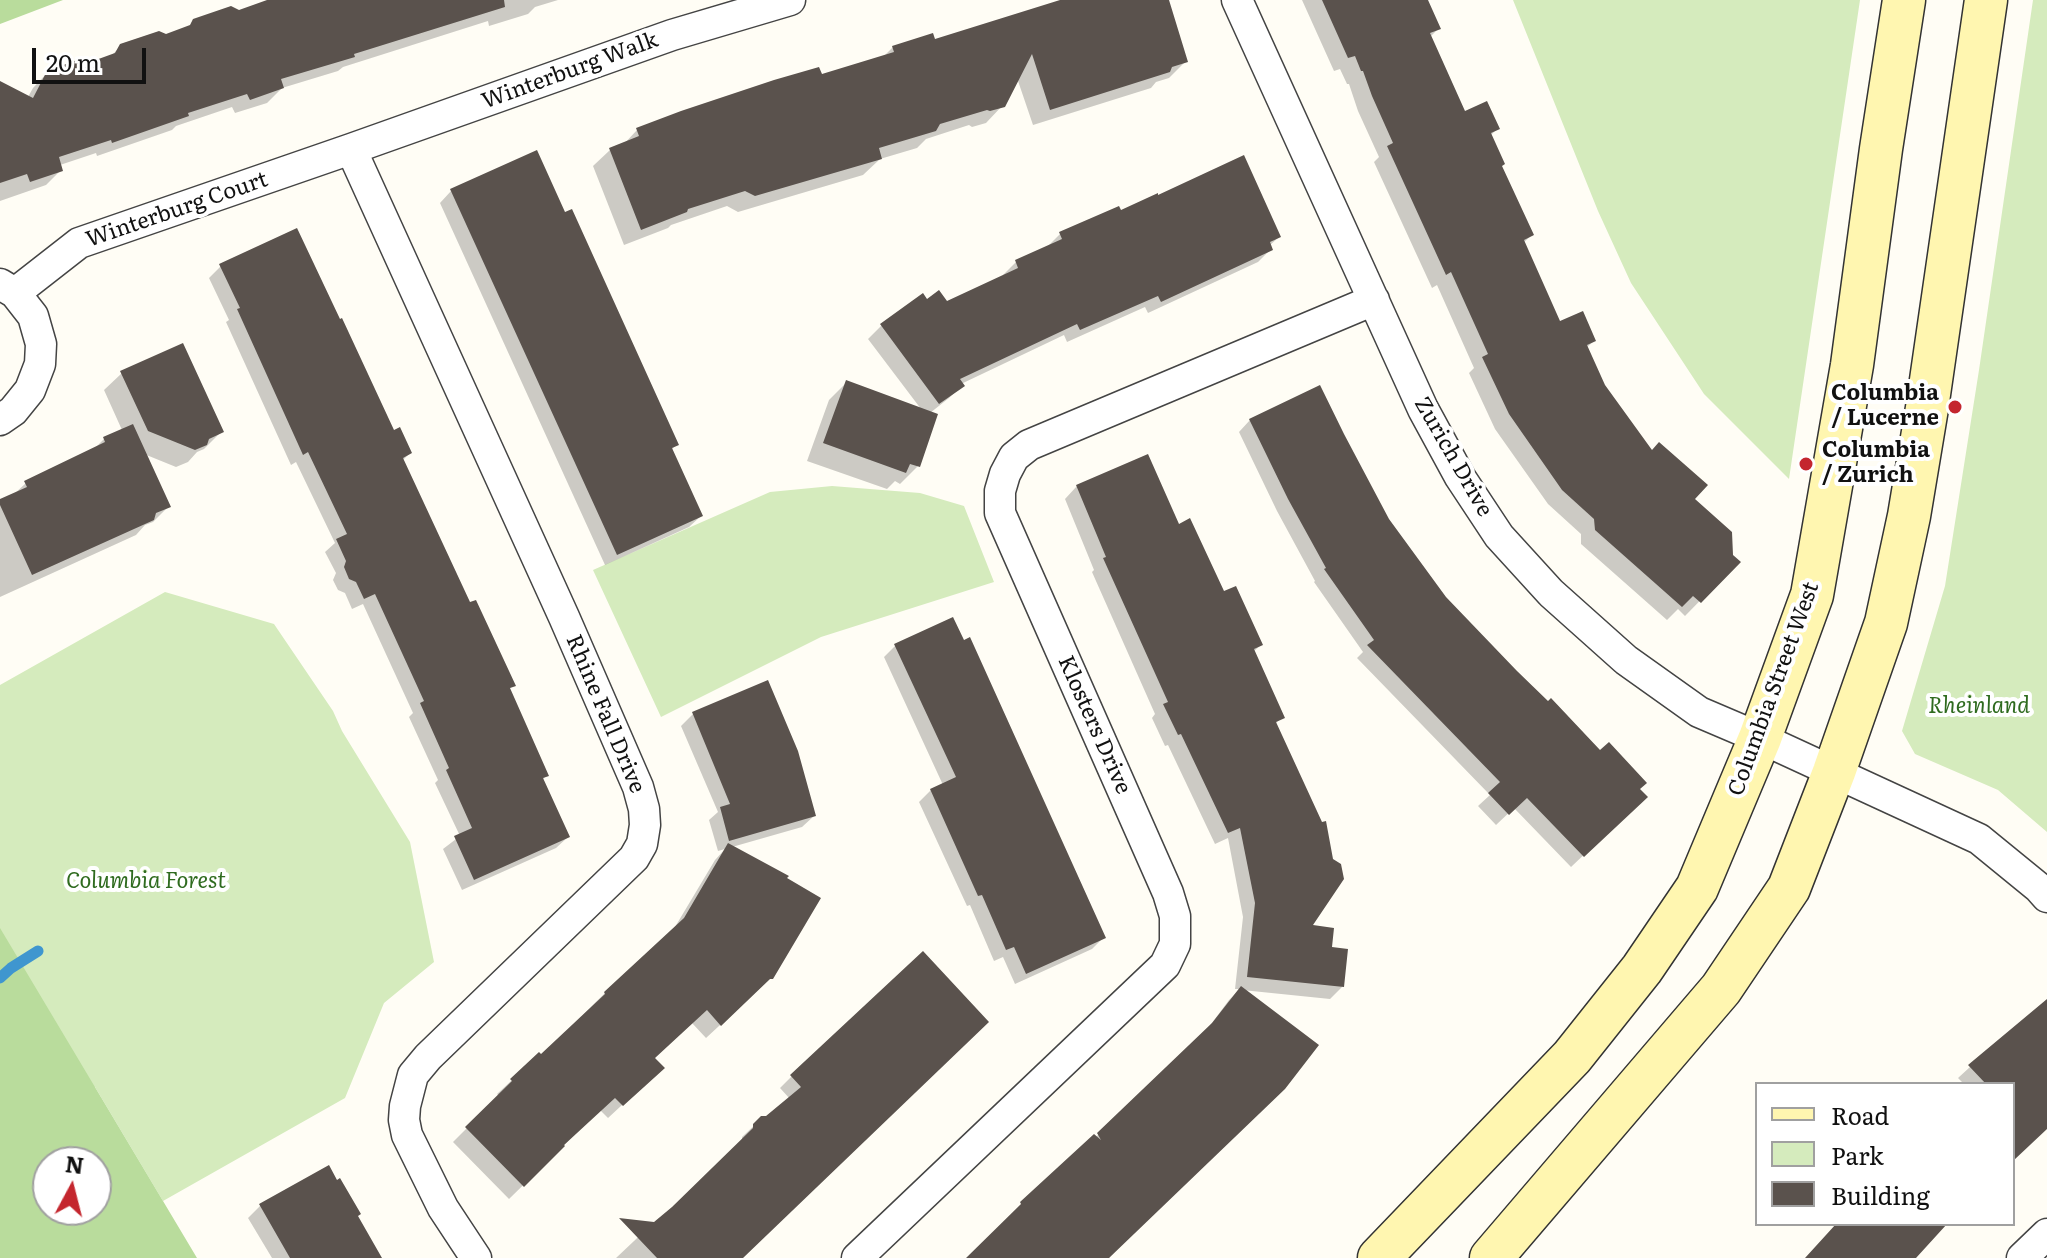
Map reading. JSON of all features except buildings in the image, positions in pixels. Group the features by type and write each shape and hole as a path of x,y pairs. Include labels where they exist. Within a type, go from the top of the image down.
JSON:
{"main road":[{"name":"Columbia Street West","path":"1379,1258 1572,1057 1642,969 1697,888 1760,738 1812,595 1852,365 1904,0"},
{"path":"1491,1258 1721,989 1789,888 1886,623 1909,516 1930,392 1986,0"}],"street":[{"name":"Winterburg Walk","path":"351,149 672,35 790,0"},
{"name":"Zurich Drive","path":"1237,0 1423,409 1460,477 1499,536 1551,593 1626,660 1699,712 1979,839 2047,897"},
{"name":"Winterburg Court","path":"0,420 13,411 30,390 40,364 41,344 33,316 8,288 79,243 351,149"},
{"name":"Rhine Fall Drive","path":"351,149 564,617 638,787 644,809 642,844 634,858 413,1075 404,1120 411,1147 443,1208 476,1258"},
{"name":"Klosters Drive","path":"857,1258 1165,965 1175,944 1175,916 1168,893 1000,513 1000,491 1009,466 1014,457 1029,445 1374,300"},
{"path":"2022,1258 2047,1234"}],"green space":[{"path":"0,0 63,0 0,24"},
{"path":"1513,0 1860,0 1789,479 1704,394 1631,283 1598,211"},
{"name":"Rheinland","path":"2033,0 2047,0 2047,832 1998,790 1915,754 1902,731 1945,586"},
{"path":"832,486 920,493 964,506 994,582 821,637 661,717 593,570 770,492"},
{"name":"Columbia Forest","path":"165,592 274,624 333,711 410,842 434,962 384,1003 345,1098 163,1201 95,1087 15,1142 32,1177 32,1226 0,1258 0,685"},
{"path":"0,928 197,1258 0,1258"}],"waterway":[{"path":"0,978 38,951"}],"place":[{"name":"Columbia / Lucerne","path":"1955,407"},
{"name":"Columbia / Zurich","path":"1806,464"}]}
